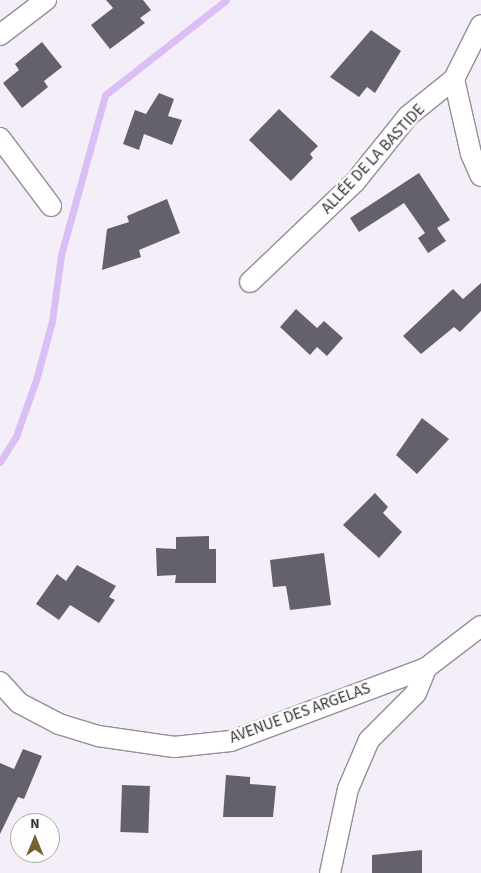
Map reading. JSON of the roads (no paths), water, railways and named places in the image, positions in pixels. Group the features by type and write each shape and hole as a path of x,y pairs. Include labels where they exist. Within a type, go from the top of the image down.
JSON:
{"street":[{"path":"0,35 46,0"},
{"name":"ALLÉE DE LA BASTIDE","path":"250,282 355,182 408,116 454,79 481,25"},
{"path":"454,79 471,154 481,176"},
{"path":"0,138 51,206"},
{"name":"AVENUE DES ARGELAS","path":"0,682 19,703 59,724 98,736 174,747 231,741 426,668 481,626"},
{"path":"330,873 348,789 369,740 416,693 426,668"}],"waterway":[{"path":"0,462 16,436 36,380 52,321 61,255 105,95 226,0"}]}
